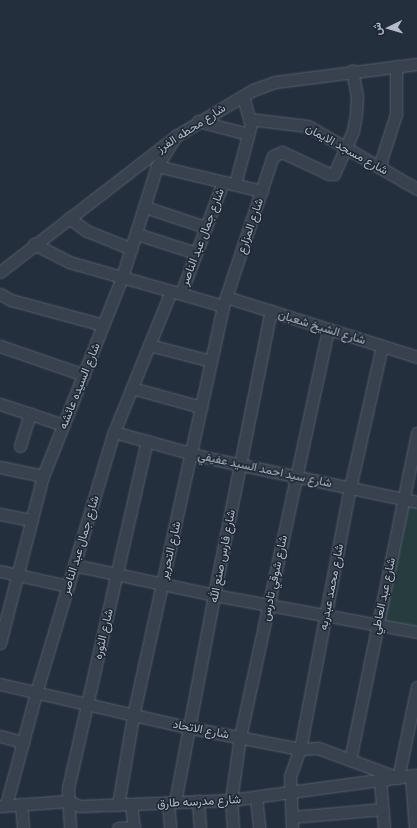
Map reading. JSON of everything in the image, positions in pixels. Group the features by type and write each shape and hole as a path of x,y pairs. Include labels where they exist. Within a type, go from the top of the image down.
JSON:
{"street":[{"name":"شارع محطه الفرز","path":"0,272 34,244 176,136 198,121 261,86 276,82 352,70 417,64"},
{"path":"379,167 396,114 396,66"},
{"path":"346,148 356,114 357,96 352,70"},
{"path":"243,96 247,116 252,120"},
{"name":"شارع مسجد الايمان","path":"252,120 308,126 417,189"},
{"name":"شارع جمال عبد الناصر","path":"235,184 252,120"},
{"path":"198,121 248,134"},
{"name":"شارع السيده عائشه","path":"0,643 2,627 43,476 122,277 158,166 176,136"},
{"name":"شارع المزارع","path":"225,301 273,156 282,152 332,175 346,148"},
{"path":"158,166 262,191"},
{"name":"شارع جمال عبد الناصر","path":"3,805 23,742 36,693 114,432 149,345 196,253 223,182"},
{"path":"145,207 206,227"},
{"path":"69,218 87,231 132,249"},
{"path":"136,234 196,253"},
{"name":"شارع الشيخ شعبان","path":"34,244 69,262 176,292 271,311 417,357"},
{"path":"0,294 11,300 103,325"},
{"name":"شارع التحرير","path":"118,805 133,716 225,301"},
{"name":"شارع فارس صنع الله","path":"170,828 171,802 191,728 214,595 271,311"},
{"name":"شارع شوقي تادرس","path":"233,828 231,800 240,737 328,329"},
{"path":"149,345 211,361"},
{"path":"0,346 84,375"},
{"name":"شارع محمد عبدربه","path":"292,822 290,776 300,749 350,488 382,346"},
{"path":"132,388 201,407"},
{"path":"0,404 64,425"},
{"path":"20,446 30,414"},
{"name":"شارع سيد احمد السيد عفيفي","path":"114,432 191,453 417,502"},
{"name":"شارع عبد العاطي","path":"350,760 417,433"},
{"name":"شارع الثوره","path":"70,828 68,788 147,441"},
{"path":"0,467 43,476"},
{"path":"0,514 32,520"},
{"path":"74,565 214,595 417,632"},
{"path":"0,571 68,586"},
{"name":"شارع الاتحاد","path":"0,684 133,716 191,728 300,749 318,748 398,778"},
{"path":"398,778 417,687"},
{"path":"0,736 23,742"},
{"path":"414,776 415,828"},
{"name":"شارع مدرسه طارق","path":"3,805 68,801 80,806 231,800 290,791 414,776"},
{"path":"380,780 384,828"},
{"path":"256,797 258,828"},
{"path":"198,801 200,828"},
{"path":"22,804 24,828"},
{"path":"118,828 134,827 131,804"},
{"path":"292,822 383,809"}],"green space":[{"path":"404,502 417,505 417,630 379,623"}]}
